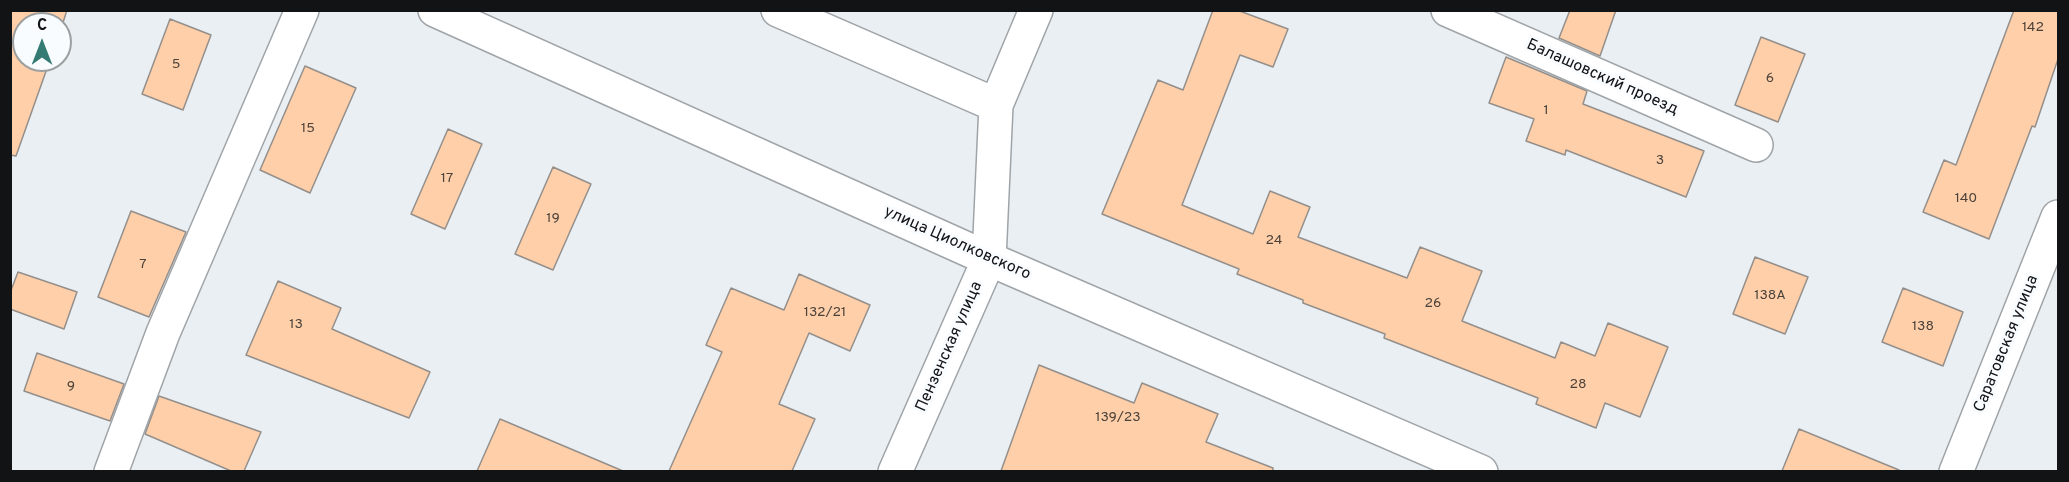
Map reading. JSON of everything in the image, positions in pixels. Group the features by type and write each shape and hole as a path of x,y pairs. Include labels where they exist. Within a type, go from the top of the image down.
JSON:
{"street":[{"path":"111,471 163,333 302,10"},
{"name":"улица Циолковского","path":"435,10 989,259 1481,471"},
{"path":"778,10 812,17 996,105"},
{"name":"Пензенская улица","path":"895,471 989,259 996,105 1036,10"},
{"name":"Балашовский проезд","path":"1448,10 1756,145"},
{"name":"Саратовская улица","path":"1956,471 2058,217"}],"building":[{"path":"10,10 67,10 66,12 12,12 12,72 46,72 16,156 10,155"},
{"path":"1213,10 1237,10 1288,29 1273,67 1240,55 1182,205 1253,234 1270,191 1310,207 1298,237 1407,278 1420,247 1482,271 1462,321 1555,358 1561,342 1595,356 1608,323 1668,347 1640,417 1605,403 1596,428 1536,404 1538,398 1384,338 1385,334 1303,303 1303,300 1237,274 1239,269 1102,214 1158,80 1183,90"},
{"path":"1570,10 1616,10 1600,56 1559,38"},
{"path":"2014,10 2058,10 2058,59 2035,127 2032,126 1989,239 1923,212 1944,160 1956,165"},
{"path":"170,19 211,35 183,110 142,94"},
{"path":"1761,37 1805,54 1778,122 1735,105"},
{"path":"1506,57 1587,91 1583,104 1704,151 1686,197 1566,150 1565,155 1526,141 1534,119 1489,103"},
{"path":"305,66 356,88 310,193 260,170"},
{"path":"448,129 482,144 445,229 411,214"},
{"path":"553,167 591,184 553,270 515,254"},
{"path":"131,211 186,232 149,317 98,297"},
{"path":"1755,257 1808,277 1785,334 1733,314"},
{"path":"18,272 77,292 64,329 10,309 10,293"},
{"path":"799,274 870,305 850,351 809,333 779,404 815,419 792,471 669,471 722,352 706,345 731,288 784,310"},
{"path":"278,281 341,308 332,329 430,372 409,418 246,355"},
{"path":"1903,288 1963,312 1943,366 1882,342"},
{"path":"37,353 124,384 110,421 24,391"},
{"path":"1039,365 1134,403 1142,383 1218,414 1206,442 1273,468 1273,471 1001,471"},
{"path":"159,396 261,432 244,471 231,471 145,434"},
{"path":"500,419 623,471 477,471"},
{"path":"1799,429 1899,470 1899,471 1782,471"}]}
